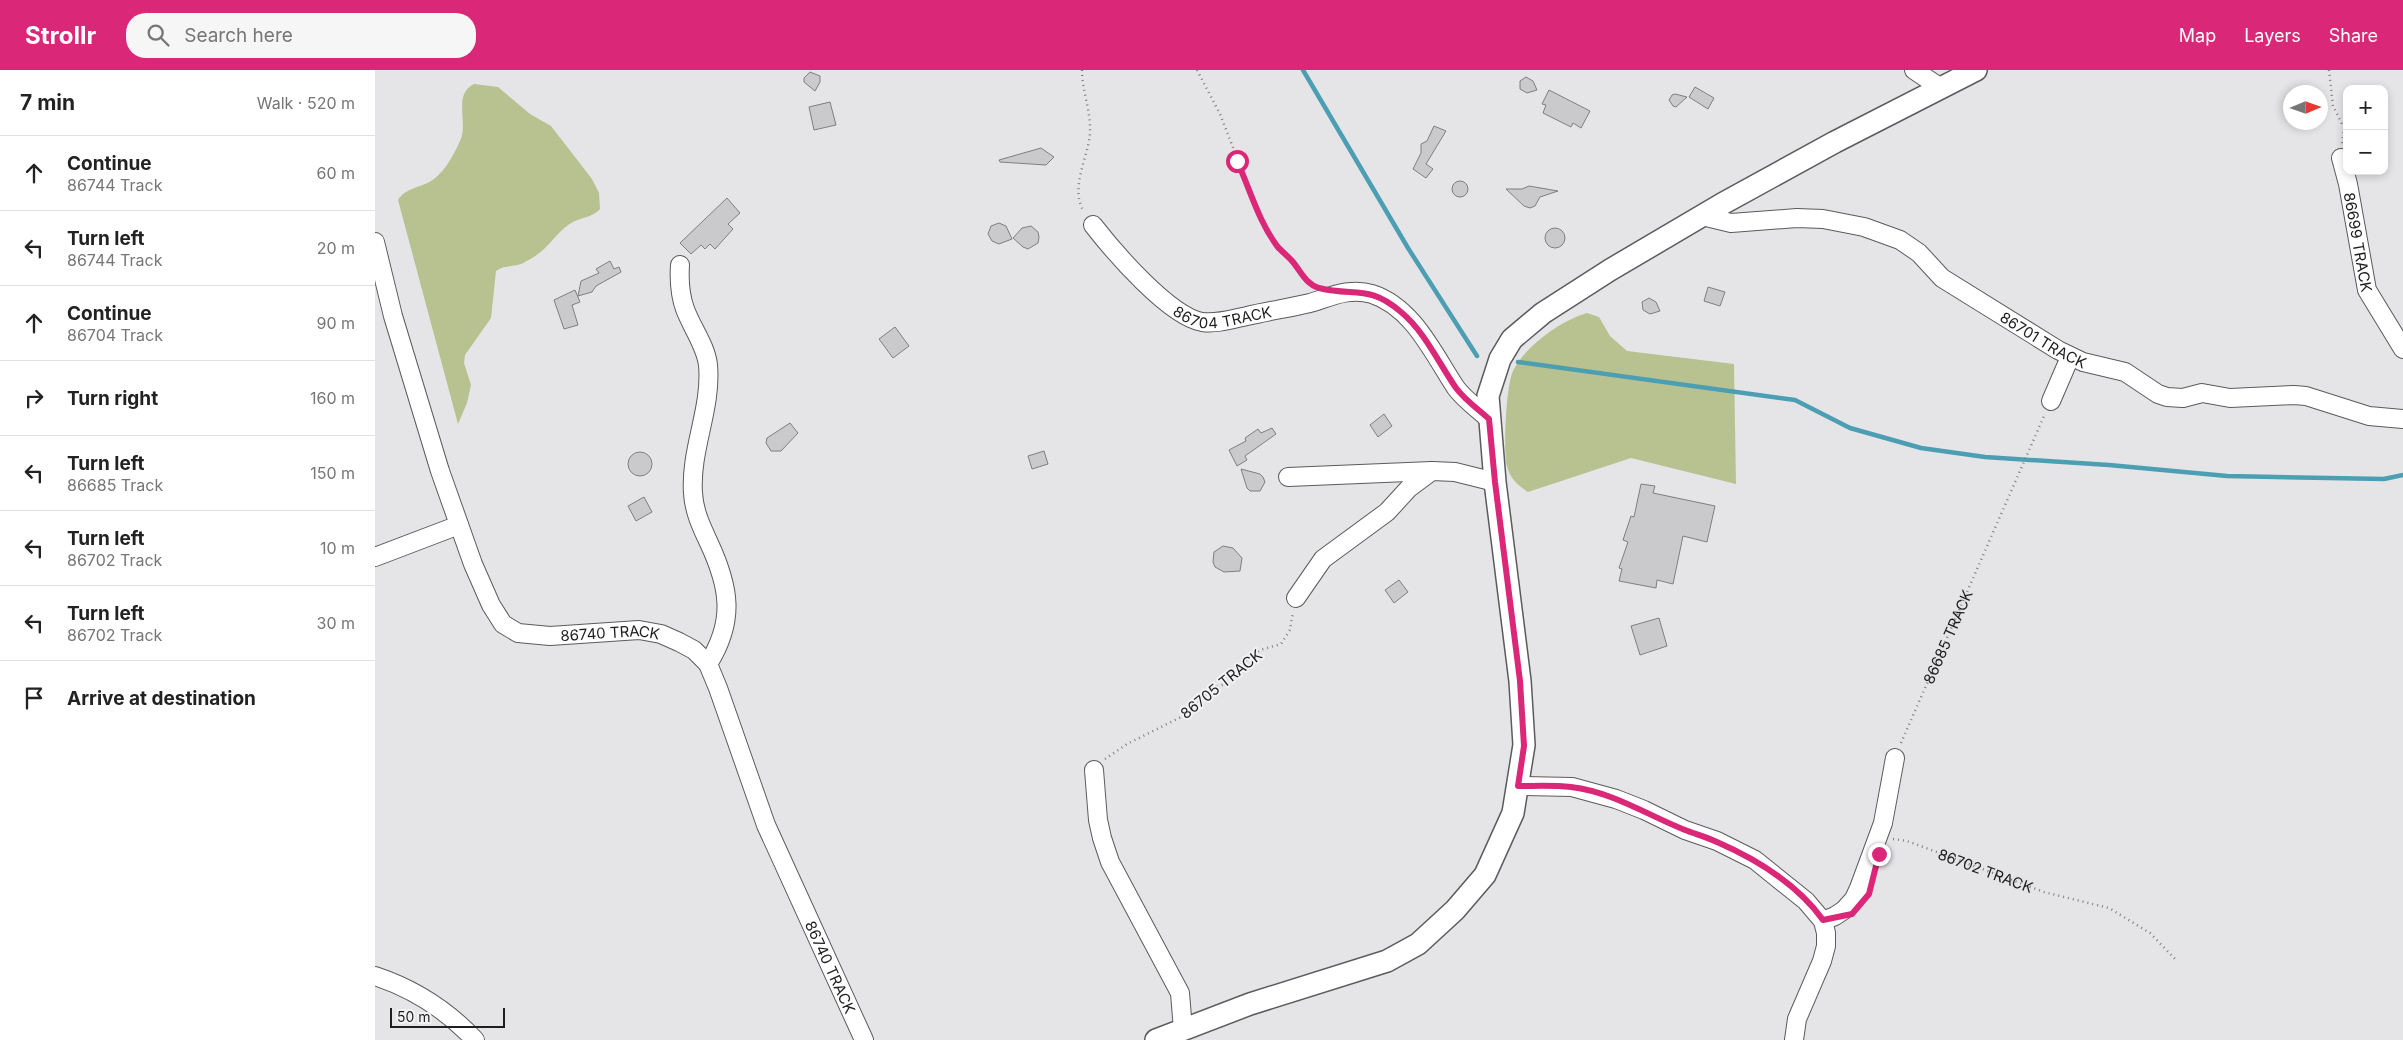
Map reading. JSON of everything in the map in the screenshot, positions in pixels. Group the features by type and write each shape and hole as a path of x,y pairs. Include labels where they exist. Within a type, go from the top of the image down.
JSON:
{"street":[{"path":"1914,70 1941,88"},
{"path":"1156,1040 1250,1004 1387,961 1418,944 1455,910 1485,875 1513,813 1524,746 1520,681 1495,482 1487,396 1500,359 1513,339 1551,307 1702,216 1835,142 1976,70"},
{"name":"86699 TRACK","path":"2341,158 2349,184 2367,290 2403,349"},
{"name":"86701 TRACK","path":"1702,216 1731,223 1797,218 1823,219 1864,227 1900,240 1919,253 1942,278 2069,357 2125,372 2158,394 2167,397 2183,398 2202,393 2230,398 2306,396 2369,416 2403,419"},
{"name":"86704 TRACK","path":"1093,226 1110,246 1171,307 1200,322 1224,322 1346,292 1361,291 1373,294 1401,312 1413,325 1457,390 1489,419"},
{"name":"86740 TRACK","path":"375,242 393,316 459,525 491,606 503,624 518,633 550,636 639,630 661,634 679,642 694,650 708,664 766,825 864,1040"},
{"path":"680,264 681,292 685,308 704,349 708,364 707,399 693,465 695,513 719,565 727,610 721,639 708,664"},
{"path":"2051,401 2069,357"},
{"path":"1287,476 1432,471 1455,472 1495,482"},
{"path":"1296,598 1323,559 1387,512 1409,488 1432,471"},
{"path":"375,557 459,525"},
{"path":"1794,1040 1797,1019 1823,961 1829,918 1854,899 1883,823 1895,758"},
{"path":"1095,770 1097,820 1107,854 1180,993 1183,1030"},
{"path":"1518,786 1572,787 1635,806 1685,830 1717,841 1755,860 1829,918"},
{"path":"375,976 394,982 431,1002 449,1015 475,1040"}],"path":[{"path":"1082,70 1090,131 1081,171 1080,206 1093,226"},
{"path":"1197,70 1220,114 1260,216 1277,246 1293,261 1306,281 1319,288"},
{"path":"2329,70 2333,106 2344,128 2341,158"},
{"name":"86685 TRACK","path":"1895,758 2051,401"},
{"name":"86705 TRACK","path":"1095,770 1108,755 1191,712 1213,688 1225,684 1244,662 1260,650 1281,644 1290,630 1296,598"},
{"name":"86702 TRACK","path":"1891,838 1907,841 2044,892 2109,908 2150,933 2177,961"}],"green space":[{"path":"474,84 498,87 530,114 551,126 592,179 599,193 600,209 588,217 568,225 542,251 530,259 521,264 503,267 496,271 491,318 465,355 464,363 471,385 467,403 458,424 398,200 405,192 434,179 449,161 458,146 462,134 462,102 464,95 467,89"},
{"path":"1587,313 1599,317 1610,336 1627,351 1734,364 1736,484 1631,458 1528,492 1515,481 1510,475 1507,466 1505,447 1507,403 1513,371 1526,352 1545,335 1577,316"}],"building":[{"path":"810,72 820,76 820,82 815,91 804,82 804,78"},
{"path":"1526,77 1533,81 1537,90 1527,93 1520,89 1520,81"},
{"path":"1695,87 1714,98 1708,109 1689,97"},
{"path":"1549,90 1590,111 1581,128 1573,123 1571,127 1543,113 1546,105 1542,104"},
{"path":"1675,94 1687,97 1676,107 1669,100"},
{"path":"830,102 836,125 814,130 809,107"},
{"path":"1434,126 1446,131 1426,164 1433,169 1426,178 1413,169 1421,153 1421,144 1427,141"},
{"path":"1041,148 1054,157 1046,165 1000,162 999,160"},
{"path":"1457,181 1463,181 1468,186 1466,195 1457,197 1452,192 1452,186"},
{"path":"1529,186 1558,191 1540,197 1535,206 1530,208 1524,206 1506,189 1522,189"},
{"path":"727,198 740,213 728,224 733,229 715,249 710,244 705,249 701,245 691,254 680,243"},
{"path":"999,223 1006,226 1012,239 999,244 992,241 988,234 991,226"},
{"path":"1031,226 1038,232 1039,237 1038,243 1028,249 1013,238 1022,228"},
{"path":"1551,228 1559,228 1565,234 1565,242 1559,248 1551,248 1545,242 1545,234"},
{"path":"610,261 614,269 619,267 621,272 596,286 592,292 578,296 581,281 599,273 596,269"},
{"path":"1708,287 1725,292 1720,306 1704,301"},
{"path":"575,290 580,302 572,305 578,325 564,329 554,300"},
{"path":"1649,298 1656,302 1660,311 1650,314 1643,310 1642,302"},
{"path":"895,327 909,346 893,358 879,339"},
{"path":"1384,414 1392,426 1378,437 1370,425"},
{"path":"790,423 798,433 781,451 771,451 766,443 767,438"},
{"path":"1272,428 1276,434 1245,456 1247,460 1237,466 1229,450 1246,441 1245,438 1258,429 1261,433"},
{"path":"1044,451 1048,464 1032,469 1028,456"},
{"path":"640,452 648,456 652,464 648,472 640,476 632,472 628,464 632,456"},
{"path":"1241,469 1260,474 1263,477 1265,482 1260,491 1250,491 1247,488"},
{"path":"1641,484 1655,486 1653,493 1715,506 1707,542 1683,536 1673,584 1657,580 1656,588 1619,581 1622,569 1619,568 1628,542 1623,540 1631,516 1634,517"},
{"path":"644,497 652,512 636,521 628,506"},
{"path":"1223,546 1233,548 1242,558 1240,571 1224,572 1215,567 1213,562 1214,552"},
{"path":"1399,580 1408,592 1394,603 1385,590"},
{"path":"1659,618 1667,646 1640,655 1631,626"}],"waterway":[{"path":"1303,70 1408,248 1477,356"},
{"path":"1518,362 1795,400 1850,428 1921,448 1985,457 2109,465 2227,476 2384,479 2403,475"}],"route":[{"path":"1237,161 1260,216 1277,246 1293,261 1306,281 1313,286 1330,290 1361,291 1373,294 1388,302 1401,312 1429,345 1457,390 1489,419 1520,681 1524,746 1518,786 1572,787 1597,793 1644,810 1685,830 1717,841 1755,860 1786,883 1823,920 1852,914 1869,894 1879,854"}]}
